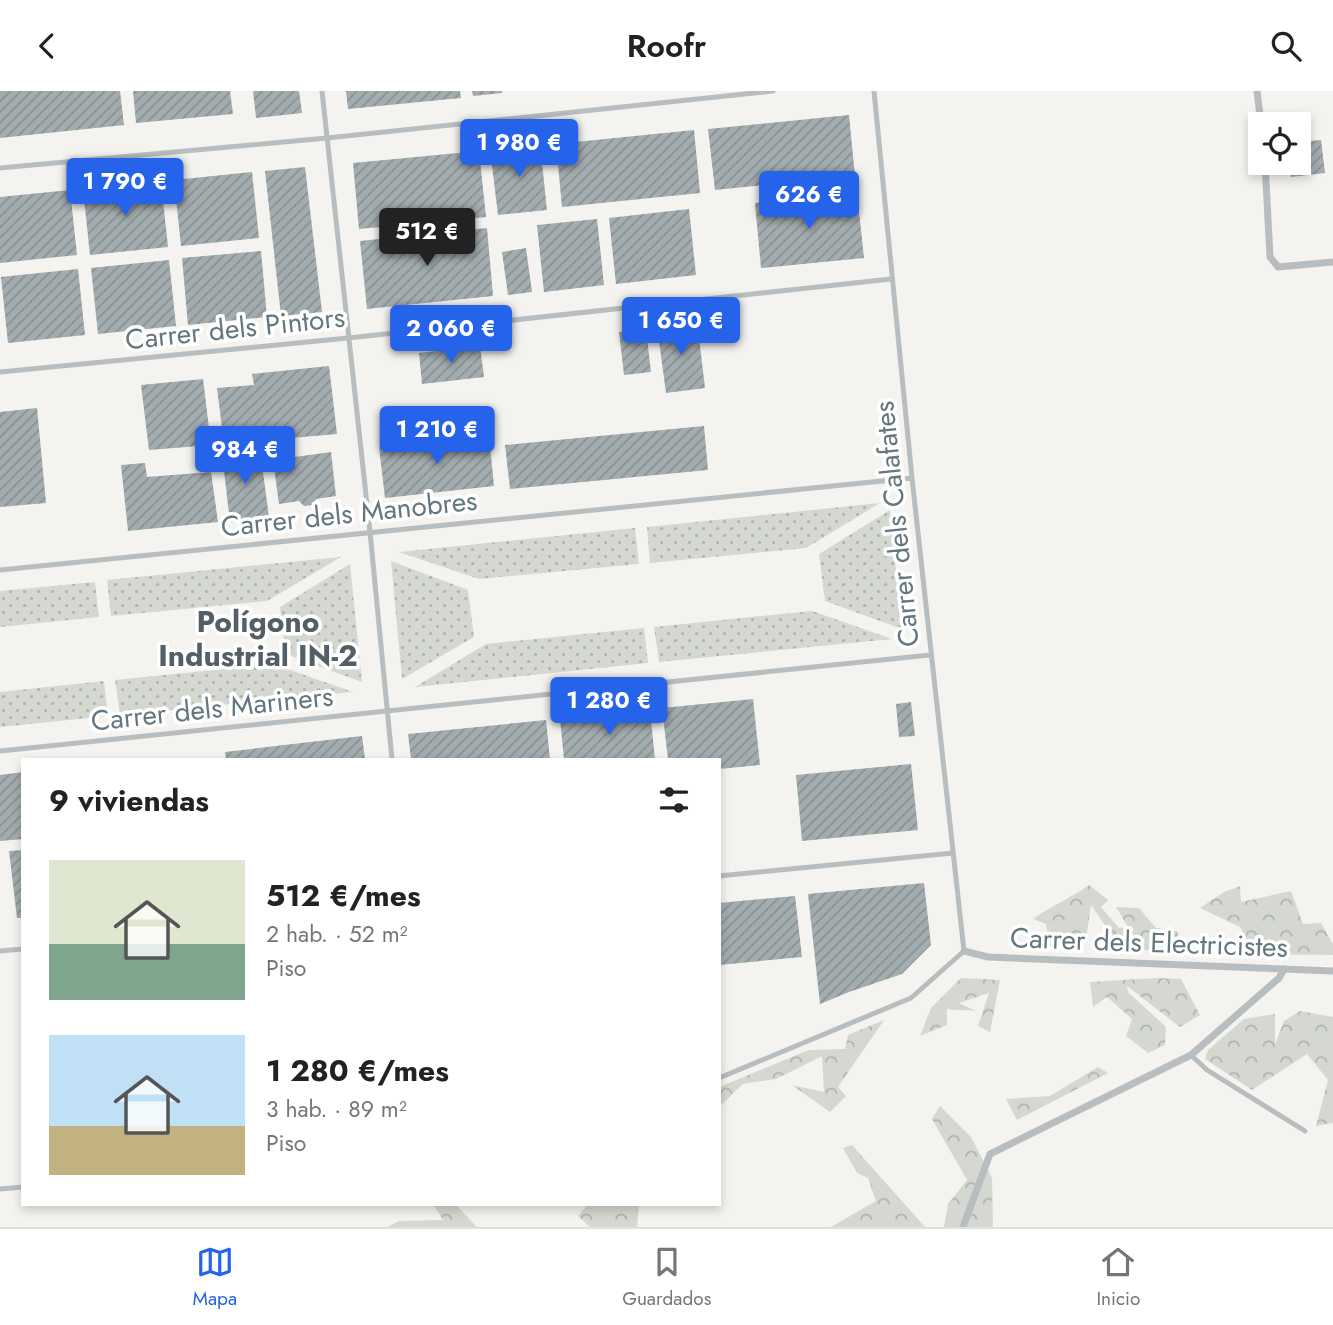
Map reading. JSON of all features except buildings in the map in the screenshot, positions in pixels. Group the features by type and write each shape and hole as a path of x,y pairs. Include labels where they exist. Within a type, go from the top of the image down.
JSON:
{"street":[{"path":"1257,91 1260,112"},
{"path":"1266,175 1270,257 1278,267 1333,262"},
{"name":"Carrer dels Electricistes","path":"964,951 988,957 1333,971"},
{"path":"963,1227 990,1154 1191,1055 1279,978 1284,969"}],"lane":[{"path":"322,91 392,758"},
{"path":"0,168 327,138 774,91"},
{"name":"Carrer dels Calafates","path":"874,91 930,655 964,951"},
{"name":"Carrer dels Pintors","path":"0,372 348,338 891,279"},
{"name":"Carrer dels Manobres","path":"0,570 912,478"},
{"name":"Carrer dels Mariners","path":"0,751 930,655"},
{"path":"721,876 953,853"},
{"path":"0,951 21,949"},
{"path":"721,1076 911,998 964,951"},
{"path":"1191,1055 1217,1077 1306,1132"},
{"path":"0,1189 21,1187"}],"green space":[{"path":"880,503 806,548 650,563 647,527"},
{"path":"890,510 902,629 825,601 819,554"},
{"path":"635,528 639,564 479,579 399,552"},
{"path":"341,557 267,601 111,616 107,580"},
{"path":"391,561 468,590 474,637 402,679"},
{"path":"350,564 362,682 286,654 280,607"},
{"path":"95,582 99,617 0,627 0,591"},
{"path":"812,611 892,639 659,662 654,627"},
{"path":"644,628 648,663 415,687 486,644"},
{"path":"273,664 353,692 120,715 115,680"},
{"path":"104,681 108,716 0,727 0,692"},
{"path":"1089,885 1108,900 1101,907 1119,928 1128,927 1116,907 1139,908 1156,928 1177,931 1183,953 1121,948 1091,905 1086,939 1066,938 1050,946 1046,924 1033,919"},
{"path":"1240,886 1241,902 1291,891 1303,924 1321,923 1333,944 1333,955 1255,954 1240,927 1200,908 1224,892"},
{"path":"961,978 1000,980 990,1032 978,1026 989,993 959,1003 976,1011 947,1009 947,1025 920,1036 931,1008"},
{"path":"1181,979 1200,1015 1180,1027 1127,986 1128,992 1166,1027 1165,1045 1148,1053 1126,1036 1132,1019 1107,997 1093,1007 1090,982"},
{"path":"1300,1011 1333,1017 1333,1123 1316,1126 1328,1080 1307,1054 1252,1090 1205,1059 1208,1050 1244,1019 1275,1014 1275,1044 1284,1021"},
{"path":"884,1020 838,1087 846,1096 830,1112 792,1085 824,1092 822,1056 776,1079 743,1084 721,1105 721,1086 809,1050 845,1049 848,1035"},
{"path":"1098,1067 1108,1073 1017,1120 1006,1099 1050,1096"},
{"path":"940,1106 971,1137 992,1178 993,1227 944,1227 948,1204 967,1180 932,1119"},
{"path":"852,1145 925,1227 831,1227 876,1201 868,1178 857,1173 843,1148"},
{"path":"434,1206 457,1206 477,1227 388,1227 399,1221 443,1220"},
{"path":"586,1206 639,1206 637,1227 590,1227 578,1216"}],"district":[{"name":"Polígono Industrial IN-2","path":"258,640"}]}
